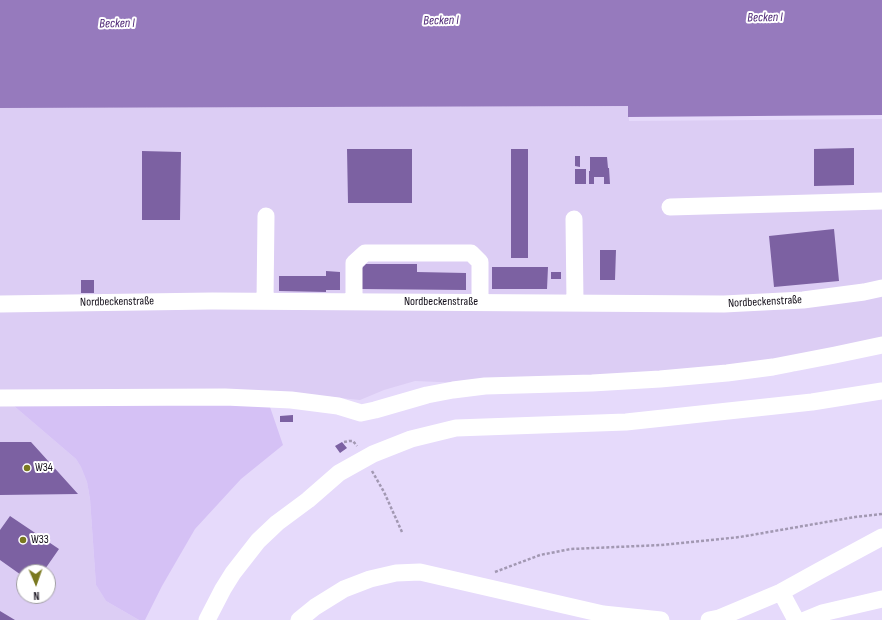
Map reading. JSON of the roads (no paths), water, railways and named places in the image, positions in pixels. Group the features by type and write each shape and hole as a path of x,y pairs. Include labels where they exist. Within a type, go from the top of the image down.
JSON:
{"street":[{"path":"670,207 882,201"},
{"path":"265,301 266,216"},
{"path":"574,219 575,302"},
{"path":"354,301 354,263 365,253 471,253 480,262 480,302"},
{"name":"Nordbeckenstraße","path":"0,304 212,301 724,304 803,300 864,292 882,288"},
{"path":"0,398 226,397 292,400 338,406 361,413 427,395 453,390 485,386 592,383 727,373 773,367 882,346"},
{"path":"207,620 223,589 242,560 258,541 277,523 308,500 339,473 373,454 411,439 456,428 626,422 812,402 882,391"},
{"path":"710,620 719,618 781,592 868,546 882,537"},
{"path":"299,620 315,607 344,589 370,579 396,573 420,572 603,614 661,620"},
{"path":"781,592 796,620"},
{"path":"805,620 822,612 882,599"}],"water":[{"name":"Becken I","path":"0,0 882,0 882,115 628,117 628,106 0,108"}],"place":[{"name":"W34","path":"27,468"},
{"name":"W33","path":"23,540"}]}
